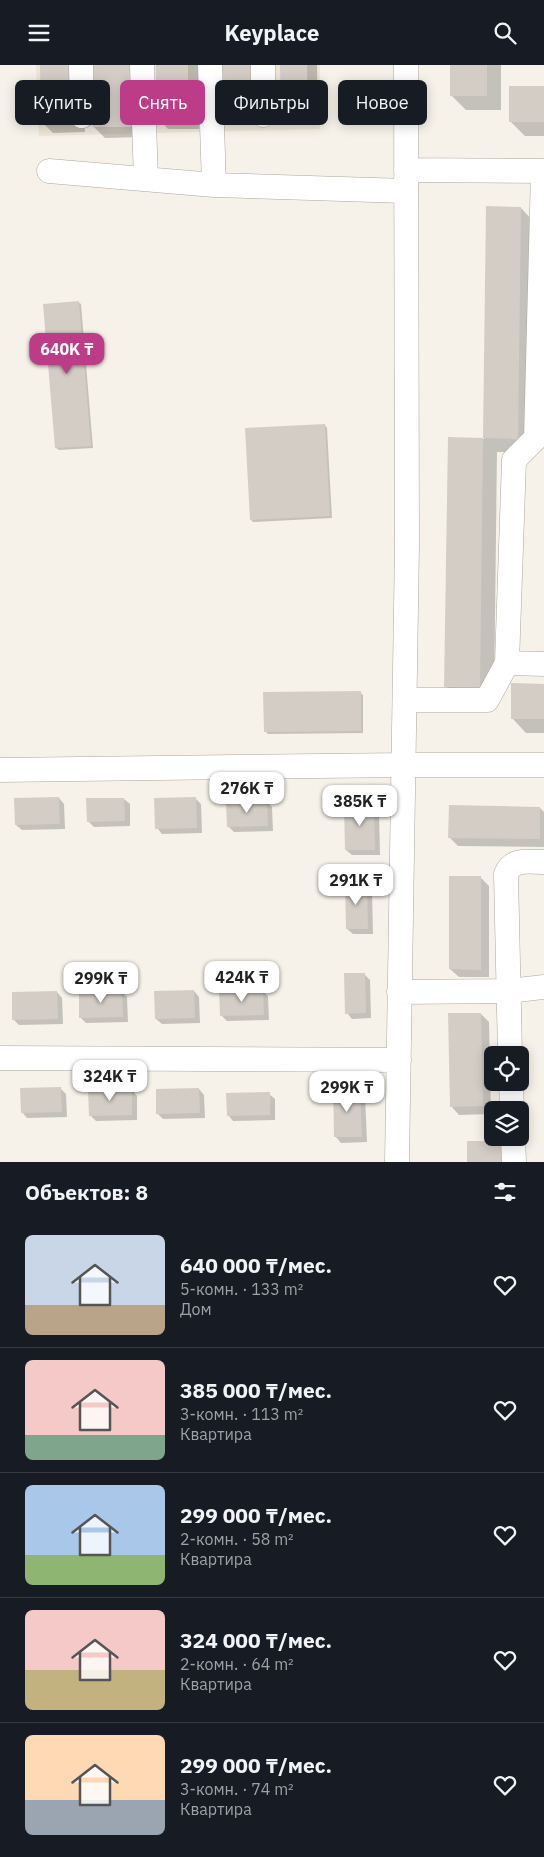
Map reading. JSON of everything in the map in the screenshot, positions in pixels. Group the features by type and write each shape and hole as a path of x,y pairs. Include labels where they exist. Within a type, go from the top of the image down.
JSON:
{"street":[{"path":"81,65 81,80"},
{"path":"142,65 146,179"},
{"path":"210,65 214,185"},
{"path":"263,65 263,80"},
{"path":"397,1162 405,700 406,65"},
{"path":"49,171 214,185 406,180 544,171 540,438 514,460 507,663 487,700 405,700"},
{"path":"507,663 544,664"},
{"path":"0,770 544,765"},
{"path":"510,1046 506,874 508,867 515,862 544,862"},
{"path":"399,992 508,991 544,987"},
{"path":"0,1058 399,1060"},
{"path":"513,1146 514,1162"}],"shaded area":[{"path":"36,65 320,65 320,80 215,80 215,125 320,125 320,129 39,136 39,125 110,125 110,80 37,80"}],"building":[{"path":"40,65 74,65 74,80 40,80"},
{"path":"92,65 132,65 132,80 120,80 120,125 133,125 133,127 93,127 93,125 110,125 110,80 92,80"},
{"path":"156,65 188,65 188,80 156,80"},
{"path":"217,65 252,65 252,80 217,80"},
{"path":"280,65 307,65 307,80 280,80"},
{"path":"450,65 487,65 487,96 450,96"},
{"path":"509,86 544,86 544,122 509,122"},
{"path":"486,206 521,207 518,439 483,438"},
{"path":"79,301 91,446 55,448 43,304"},
{"path":"325,424 330,516 250,520 245,428"},
{"path":"448,437 483,438 480,688 444,687"},
{"path":"511,683 544,684 544,719 511,719"},
{"path":"361,691 361,731 264,732 263,692"},
{"path":"59,797 60,824 15,825 14,798"},
{"path":"196,797 197,828 155,829 154,798"},
{"path":"86,798 124,798 125,821 87,822"},
{"path":"226,801 267,801 268,826 227,827"},
{"path":"374,804 375,850 345,850 344,805"},
{"path":"449,805 540,807 540,839 448,838"},
{"path":"449,876 481,876 481,970 449,969"},
{"path":"345,883 367,883 368,929 346,929"},
{"path":"344,973 365,973 366,1013 345,1014"},
{"path":"263,989 264,1015 220,1016 219,990"},
{"path":"122,990 123,1017 79,1018 79,991"},
{"path":"194,990 195,1018 155,1019 154,991"},
{"path":"57,991 58,1019 12,1020 12,992"},
{"path":"448,1013 481,1013 483,1106 450,1107"},
{"path":"61,1087 62,1112 21,1113 20,1088"},
{"path":"199,1088 200,1113 156,1114 156,1089"},
{"path":"333,1088 360,1088 362,1137 334,1137"},
{"path":"132,1089 132,1115 89,1116 88,1090"},
{"path":"270,1092 270,1115 227,1116 226,1093"},
{"path":"467,1141 484,1141 484,1146 503,1146 502,1162 467,1162"}]}
